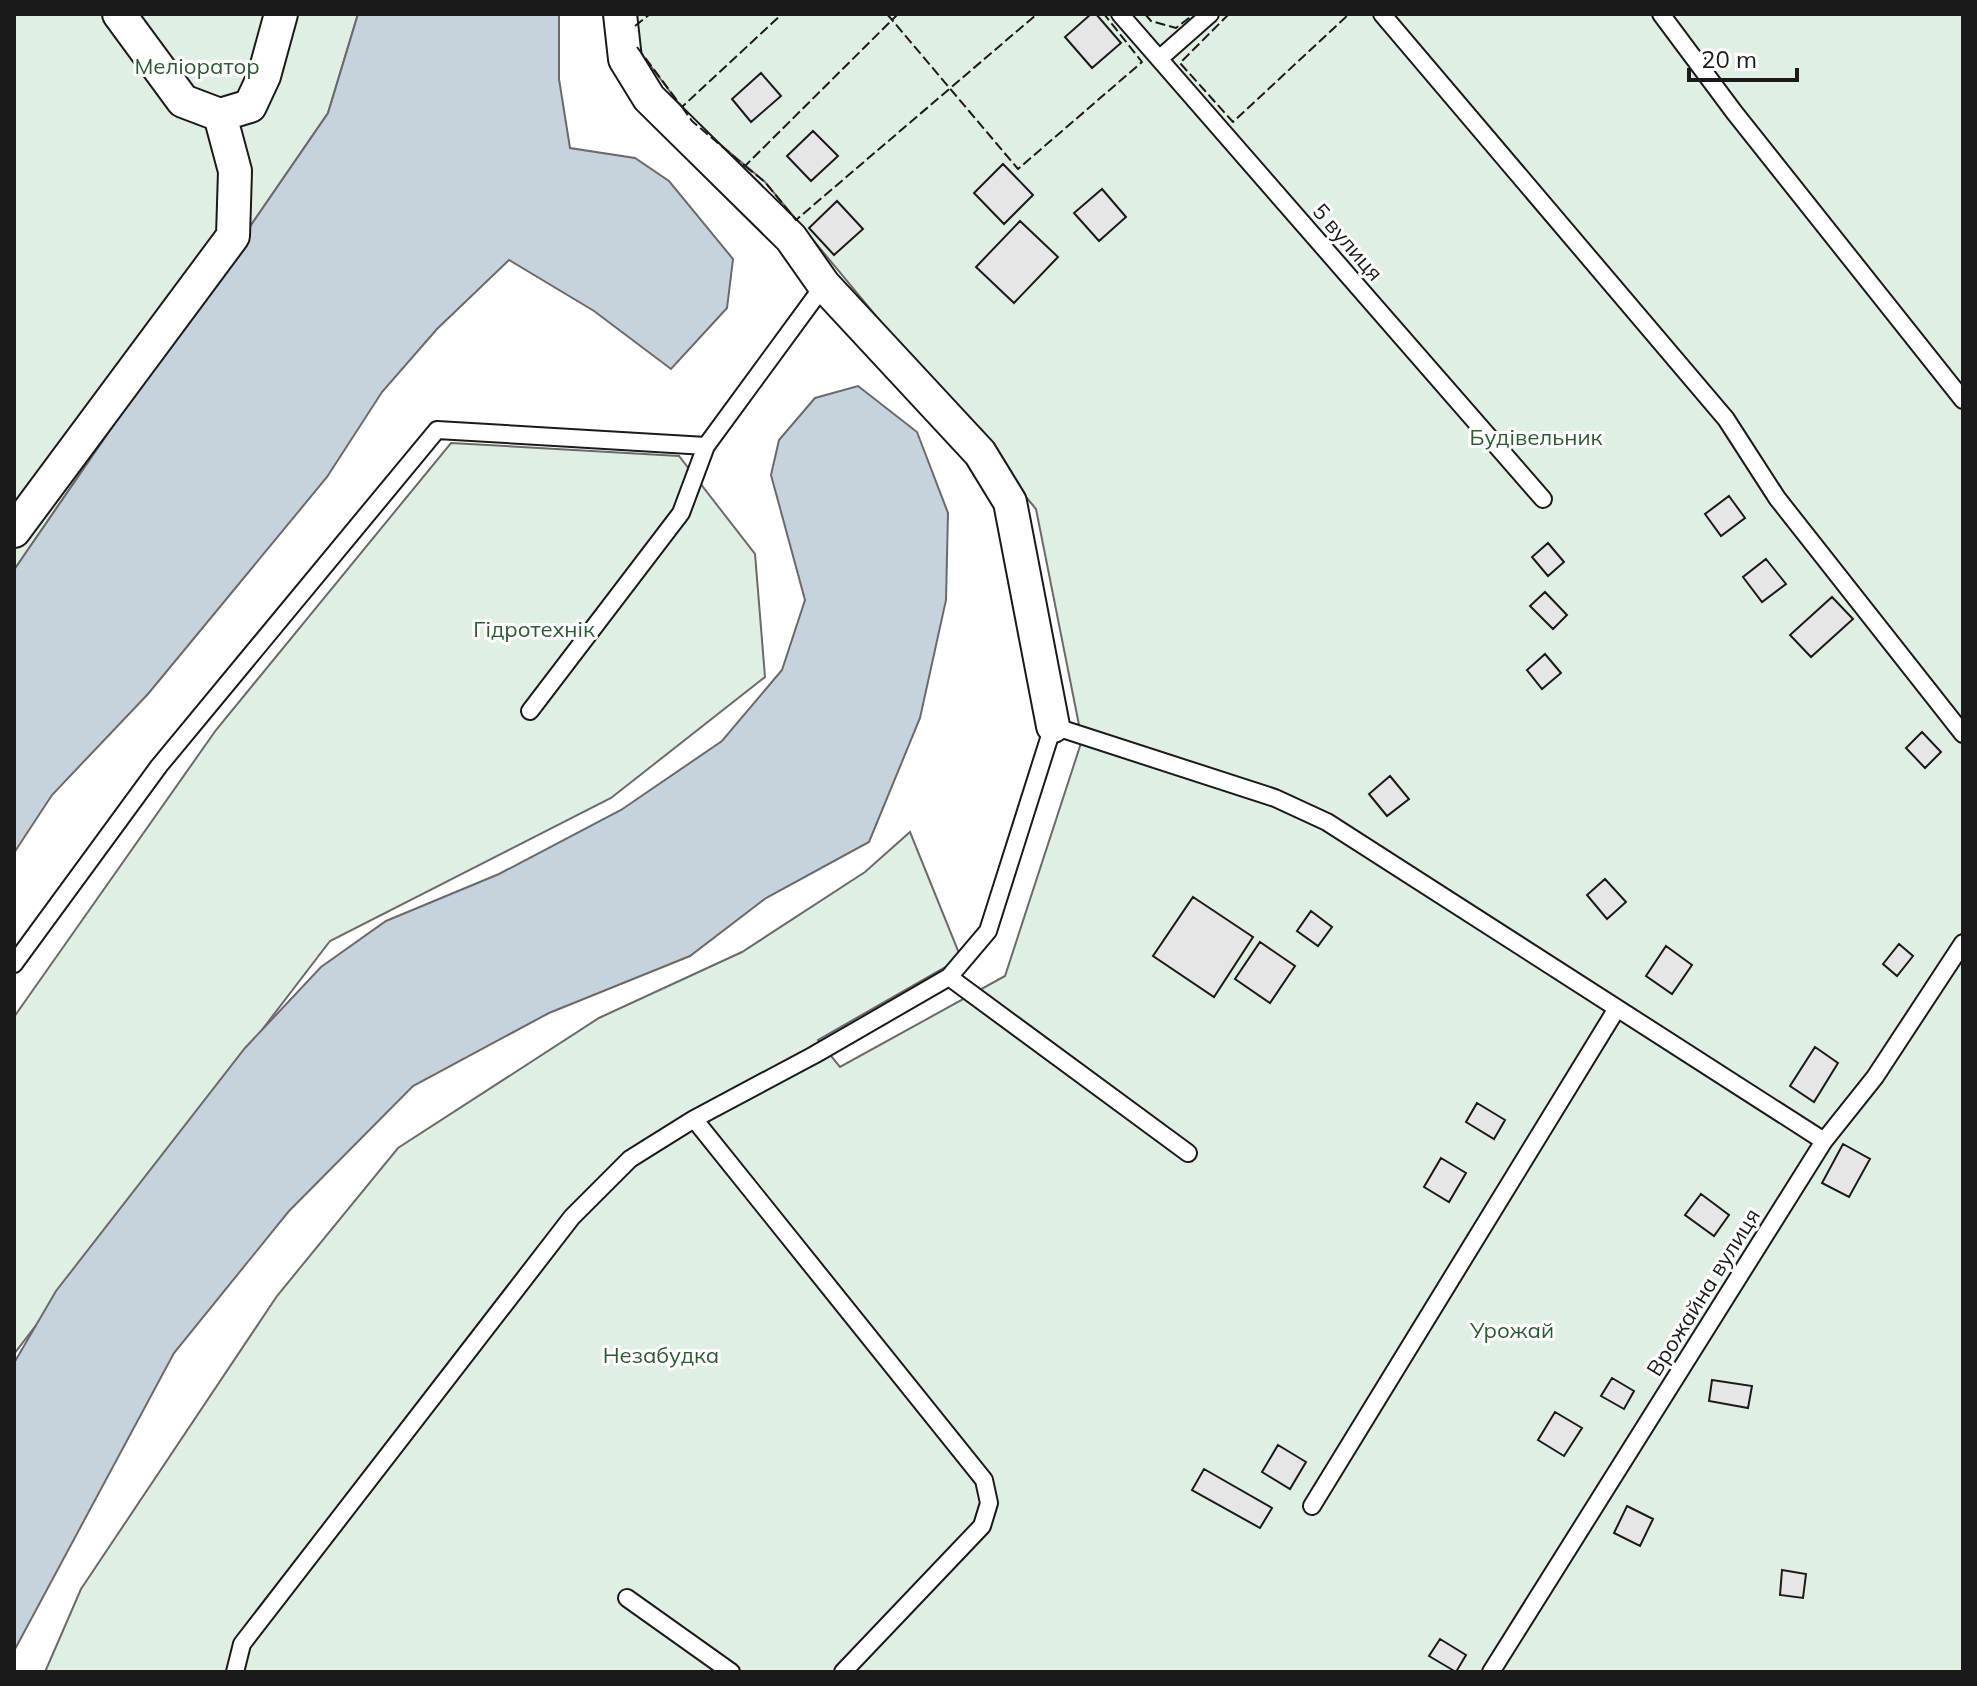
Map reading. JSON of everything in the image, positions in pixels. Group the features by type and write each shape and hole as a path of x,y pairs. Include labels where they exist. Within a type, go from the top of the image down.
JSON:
{"street":[{"path":"119,14 183,101 220,115 250,106 264,76 281,14"},
{"path":"620,14 625,59 649,98 791,238 824,285 980,453 1010,502 1053,726"},
{"path":"14,531 233,236 235,171 220,115"}],"lane":[{"name":"5 вулиця","path":"1120,14 1543,499"},
{"path":"1159,59 1210,14"},
{"path":"1382,14 1726,419 1777,498 1963,734"},
{"path":"1661,14 1734,112 1963,400"},
{"path":"530,711 681,513 706,446 824,285"},
{"path":"14,964 159,766 437,430 706,446"},
{"path":"235,1672 242,1644 572,1217 630,1159 694,1119 814,1055 949,977 988,931 1053,726 1275,798 1327,822 1824,1141"},
{"name":"Врожайна вулиця","path":"1491,1672 1824,1141 1875,1077 1963,943"},
{"path":"949,977 1188,1153"},
{"path":"1312,1506 1616,1010"},
{"path":"694,1119 984,1480 989,1503 982,1526 843,1672"},
{"path":"627,1598 731,1672"}],"green space":[{"name":"Меліоратор","path":"14,14 358,14 328,113 14,570"},
{"path":"636,14 1963,14 1963,1672 45,1672 81,1589 277,1296 398,1148 599,1018 742,952 865,872 910,832 961,958 818,1040 840,1067 1005,976 1082,740 1036,509 765,182 692,121 632,41"},
{"name":"Гідротехнік","path":"451,443 679,456 755,554 765,677 611,798 330,941 14,1354 14,1017 216,730"}],"shaded area":[{"path":"358,14 559,14 559,79 570,148 635,158 669,181 733,259 727,308 671,369 594,311 509,260 437,329 382,392 327,477 148,694 52,795 14,853 14,570 328,113"},
{"path":"858,386 917,432 948,513 946,600 920,718 869,842 766,898 690,956 549,1013 413,1086 289,1211 174,1353 14,1651 14,1363 56,1291 245,1048 321,967 386,921 499,874 621,810 722,741 782,670 805,600 771,475 779,440 815,398"}],"building":[{"path":"1091,14 1096,14 1121,43 1092,68 1065,37"},
{"path":"761,73 781,96 751,122 732,99"},
{"path":"813,131 838,156 811,181 787,156"},
{"path":"1003,164 1033,195 1004,224 974,193"},
{"path":"1102,189 1126,217 1099,241 1074,213"},
{"path":"837,201 863,229 834,255 809,228"},
{"path":"1020,221 1058,257 1014,303 976,267"},
{"path":"1729,496 1745,518 1721,536 1705,514"},
{"path":"1548,543 1564,562 1548,576 1532,557"},
{"path":"1766,559 1786,584 1762,602 1743,577"},
{"path":"1545,592 1567,615 1553,629 1530,606"},
{"path":"1832,597 1853,619 1811,657 1790,635"},
{"path":"1545,654 1561,673 1542,689 1527,670"},
{"path":"1922,732 1941,752 1925,768 1906,748"},
{"path":"1390,776 1409,799 1387,816 1369,794"},
{"path":"1605,879 1626,902 1607,919 1587,895"},
{"path":"1193,897 1253,937 1214,997 1153,956"},
{"path":"1311,911 1332,927 1318,946 1297,931"},
{"path":"1260,942 1295,966 1270,1003 1235,979"},
{"path":"1899,944 1913,956 1897,976 1883,964"},
{"path":"1666,946 1692,965 1672,994 1646,976"},
{"path":"1815,1047 1838,1063 1814,1102 1790,1086"},
{"path":"1477,1103 1505,1120 1494,1139 1466,1122"},
{"path":"1843,1144 1870,1159 1849,1197 1822,1183"},
{"path":"1441,1158 1466,1173 1449,1202 1424,1187"},
{"path":"1701,1194 1729,1215 1714,1236 1685,1215"},
{"path":"1612,1378 1634,1391 1624,1409 1601,1396"},
{"path":"1712,1380 1752,1386 1748,1408 1709,1401"},
{"path":"1555,1412 1582,1428 1564,1456 1538,1440"},
{"path":"1278,1445 1306,1462 1290,1489 1262,1472"},
{"path":"1204,1469 1272,1508 1260,1528 1192,1490"},
{"path":"1627,1506 1653,1519 1640,1546 1614,1533"},
{"path":"1782,1570 1806,1574 1803,1598 1780,1595"},
{"path":"1440,1639 1466,1655 1456,1672 1429,1656"}],"fence":[{"path":"635,26 650,14"},
{"path":"637,47 682,107 782,14"},
{"path":"887,14 1018,169 1142,62 1104,14"},
{"path":"682,107 692,121 745,166 898,14"},
{"path":"745,166 765,182 796,220 1037,14"},
{"path":"1145,14 1151,21 1176,28 1194,14"},
{"path":"1229,14 1180,63 1233,122 1349,14"}],"park label":[{"name":"Будівельник","path":"1536,437"},
{"name":"Урожай","path":"1512,1330"},
{"name":"Незабудка","path":"661,1355"}]}
